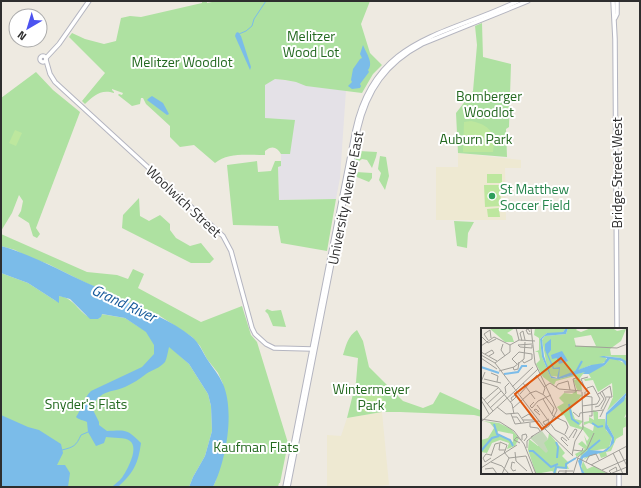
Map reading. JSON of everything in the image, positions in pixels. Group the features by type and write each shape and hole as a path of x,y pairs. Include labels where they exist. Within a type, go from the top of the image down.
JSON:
{"main road":[{"name":"Woolwich Street","path":"89,1 59,44 45,59 55,82 223,236 231,251 252,328 261,341 270,347 312,349"},
{"name":"University Avenue East","path":"285,487 360,107 369,89 388,64 412,46 518,1"},
{"name":"University Avenue East","path":"288,487 358,130 367,99 382,76 409,51 422,44 528,1"},
{"name":"Bridge Street West","path":"613,1 613,14 615,18 617,328"},
{"name":"Bridge Street West","path":"615,18 617,14 617,1"},
{"path":"619,474 619,487"}],"shaded area":[{"path":"265,77 346,90 340,178 336,199 279,200 278,167 281,166 281,154 290,154 265,118"},
{"path":"458,153 521,160 521,168 505,168 506,220 436,220 436,167 458,167"},
{"path":"382,412 389,485 367,487 327,487 327,435 341,436 347,418"}],"green space":[{"name":"Melitzer Woodlot","path":"202,1 207,1 207,3 217,1 370,1 361,24 370,53 382,65 373,74 362,93 306,86 296,82 275,79 265,85 265,118 295,120 290,154 281,154 276,148 272,147 265,151 265,155 232,156 220,159 215,163 194,145 180,147 170,137 170,126 146,104 143,98 141,98 140,104 132,106 118,95 122,95 123,93 112,89 114,93 105,92 98,94 85,104 82,101 105,73 69,37 72,33 85,39 104,44 116,41 121,18 130,16 141,17 202,3"},
{"name":"Bomberger Woodlot","path":"482,23 483,57 511,64 509,127 506,129 507,157 458,153 456,113 473,91 477,45 475,26"},
{"path":"36,72 53,90 80,112 36,228 40,234 37,238 33,236 29,223 18,216 21,211 23,201 19,195 12,213 1,231 1,98"},
{"name":"Auburn Park","path":"471,121 483,125 490,131 494,140 493,152 463,152 464,122"},
{"path":"15,130 22,133 16,146 9,143"},
{"path":"357,152 377,152 372,168 367,160 362,159 358,162 356,172 372,173 372,178 369,182 352,175"},
{"path":"380,156 386,157 389,176 385,190 379,180 381,173 378,169"},
{"path":"257,161 258,172 271,171 275,161 281,161 281,166 278,167 279,200 336,199 327,251 281,243 278,226 233,225 227,165"},
{"name":"St Matthew Soccer Field","path":"487,174 502,174 502,183 487,183"},
{"name":"St Matthew Soccer Field","path":"484,185 500,185 501,206 485,207"},
{"path":"139,198 140,216 149,221 160,215 170,224 170,230 176,238 190,246 201,243 214,259 210,263 191,263 122,228 123,215"},
{"name":"St Matthew Soccer Field","path":"499,208 500,217 488,217 487,209"},
{"path":"454,221 474,222 468,233 467,248 457,246"},
{"name":"Kaufman Flats","path":"1,234 87,272 117,275 128,279 133,269 144,274 138,288 201,322 242,306 251,335 257,342 288,443 278,487 213,487 216,480 223,384 218,373 207,359 200,346 192,337 160,316 120,299 48,264 28,257 15,250 1,246"},
{"name":"Snyder's Flats","path":"1,273 28,283 56,301 59,296 65,297 84,314 94,319 100,318 101,314 125,318 169,346 189,364 208,394 211,406 212,431 205,456 189,487 1,487"},
{"path":"267,309 272,311 281,310 286,327 273,326 268,314 265,311"},
{"name":"Wintermeyer Park","path":"357,330 363,341 369,367 403,401 423,408 433,404 440,392 481,411 481,417 474,415 382,412 347,418 356,382 358,358 343,355 346,344"},
{"path":"361,387 371,388 378,392 383,398 386,407 365,412 361,409"}],"water":[{"path":"238,32 241,36 251,67 250,70 235,36"},
{"path":"363,45 370,61 369,72 360,84 360,88 352,89 348,86 352,82 353,69 362,58 360,54"},
{"path":"152,96 163,103 169,114 167,115 147,100"},
{"name":"Grand River","path":"1,246 34,258 107,291 120,299 167,321 184,331 199,344 223,384 227,395 229,422 225,450 222,464 213,487 189,487 205,456 212,431 211,406 208,394 189,364 169,347 165,362 161,366 125,387 103,394 91,406 99,425 107,431 126,431 141,443 137,462 132,472 118,487 112,487 121,479 132,458 132,444 130,441 125,439 106,437 104,443 96,446 88,432 87,422 76,417 86,397 91,391 142,367 154,354 154,345 146,332 125,318 102,314 98,319 90,319 70,299 59,296 59,303 28,283 1,273"},
{"path":"1,415 28,427 39,430 61,444 63,453 57,465 65,465 70,473 68,487 1,487"}],"waterway":[{"path":"239,34 252,26 254,19 266,1"},
{"path":"62,450 74,446 78,442 81,435 88,432"}],"place":[{"name":"St Matthew Soccer Field","path":"492,196"}],"park label":[{"name":"Melitzer Wood Lot","path":"311,44"}]}
